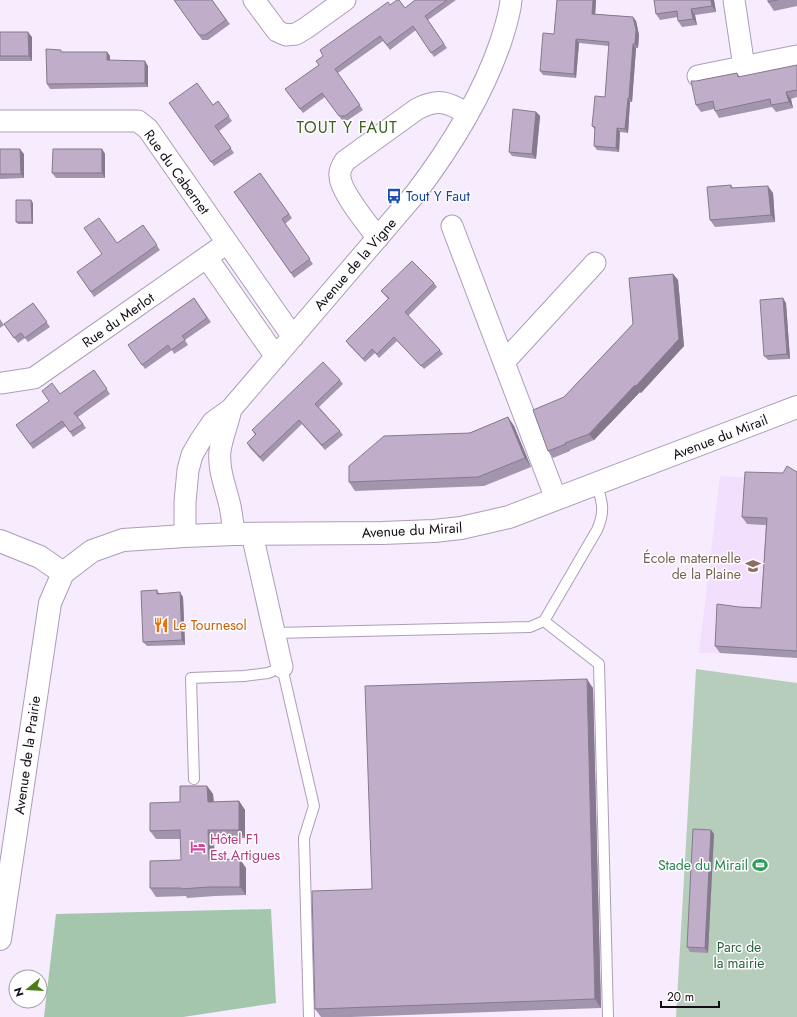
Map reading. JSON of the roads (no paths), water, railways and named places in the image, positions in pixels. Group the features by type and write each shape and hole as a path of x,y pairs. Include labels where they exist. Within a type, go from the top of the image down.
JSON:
{"street":[{"path":"254,0 277,31 286,35 296,34 345,0"},
{"name":"Avenue de la Vigne","path":"185,536 186,487 188,470 192,455 200,441 213,422 231,409 276,357 415,194 433,170 468,114 484,84 505,30 511,0"},
{"path":"734,0 744,67"},
{"path":"698,76 797,56"},
{"path":"378,238 343,188 339,177 340,168 345,161 417,109 425,105 445,102 454,105 468,114"},
{"name":"Rue du Cabernet","path":"0,121 138,121 148,129 293,337"},
{"path":"452,226 556,499"},
{"name":"Rue du Merlot","path":"2,383 34,378 227,243"},
{"path":"207,258 276,357"},
{"path":"504,362 595,263"},
{"name":"Avenue du Mirail","path":"63,573 92,551 122,540 243,534 434,531 461,528 488,522 556,499 797,407"},
{"name":"Avenue de la Vigne","path":"231,409 220,452 220,466 232,518 243,534 274,633 282,667"},
{"path":"0,541 40,556 63,573"},
{"name":"Avenue de la Prairie","path":"0,939 50,602 63,573"}],"lane":[{"path":"274,633 530,627 544,621 602,519 603,508 596,484"},
{"path":"544,621 599,664 608,1017"},
{"path":"194,779 191,678 244,676 268,673 282,667 314,806 304,838 309,1017"}],"place":[{"name":"Tout Y Faut","path":"394,196"},
{"name":"École maternelle de la Plaine","path":"753,566"},
{"name":"Le Tournesol","path":"161,625"},
{"name":"Hôtel F1 Est Artigues","path":"198,847"},
{"name":"Stade du Mirail","path":"760,865"}],"district":[{"name":"TOUT Y FAUT","path":"347,127"}],"park label":[{"name":"Parc de la mairie","path":"739,956"}]}
